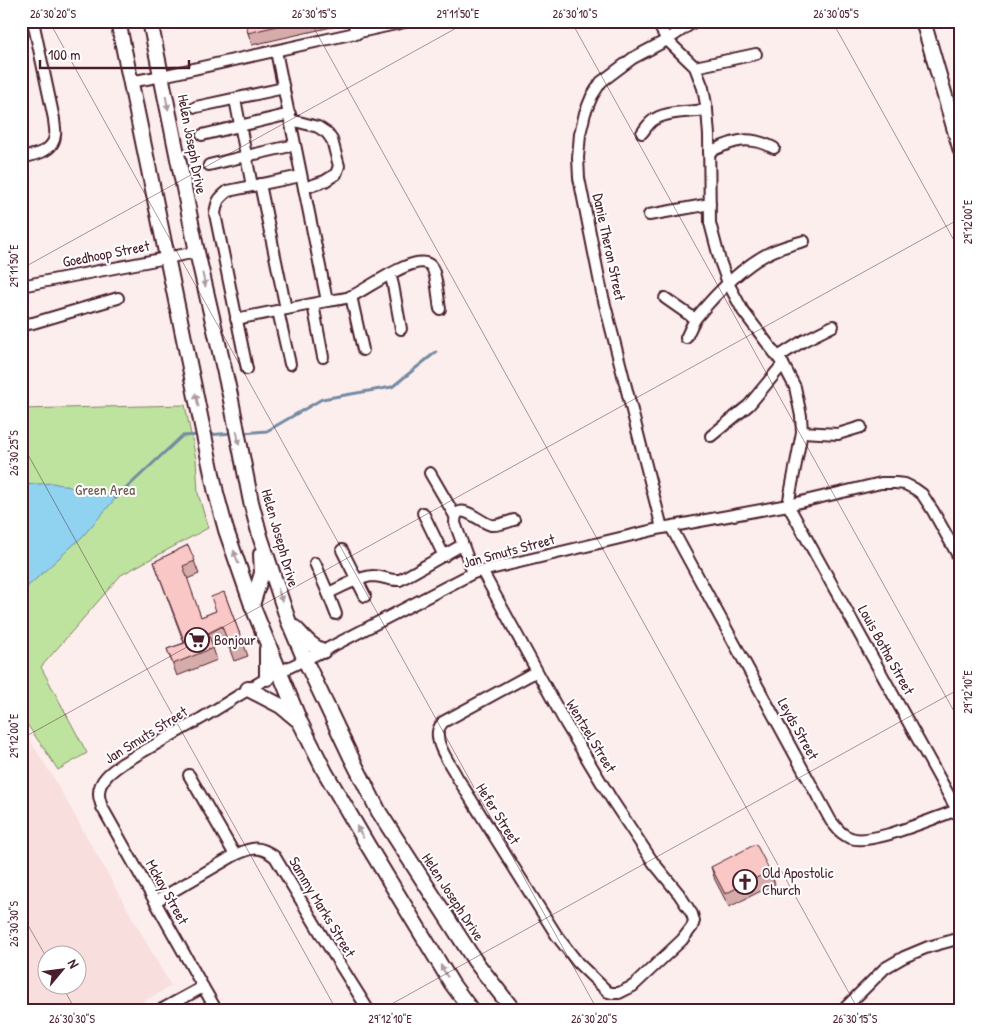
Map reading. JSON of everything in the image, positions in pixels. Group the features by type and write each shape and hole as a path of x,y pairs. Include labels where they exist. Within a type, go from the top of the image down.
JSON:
{"street":[{"path":"21,158 36,155 48,148 55,136 54,119 33,21"},
{"path":"118,21 216,493 226,530 267,644 273,675 300,722 325,772 367,844 452,984 472,1011"},
{"name":"Helen Joseph Drive","path":"150,21 251,502 260,536 288,620 305,660 379,812 475,961 514,1011"},
{"path":"353,21 356,34"},
{"path":"130,82 409,21"},
{"path":"659,21 667,40 694,67 703,88 707,110 710,223 728,283 742,311 781,361 795,387 802,432 788,505"},
{"name":"Danie Theron Street","path":"666,528 602,293 578,178 578,158 580,134 585,113 592,96 601,82 633,58 667,40 695,21"},
{"path":"923,21 961,151"},
{"path":"276,51 327,301"},
{"path":"694,67 756,54"},
{"path":"196,107 284,88"},
{"path":"235,99 246,156 256,185 282,310 290,364"},
{"path":"642,133 648,124 656,118 668,114 707,110"},
{"path":"202,135 240,125 290,117 318,127 327,132 332,140 339,166 336,174 325,181 304,188"},
{"path":"709,152 743,140 754,140 774,148"},
{"path":"209,165 295,145"},
{"path":"247,369 215,214 216,204 219,198 228,191 301,176"},
{"path":"649,215 710,204"},
{"path":"686,338 695,319 728,283 770,252 804,241"},
{"name":"Goedhoop Street","path":"21,286 197,252"},
{"path":"236,319 351,296 390,274 421,262 430,265 435,276 440,309"},
{"path":"390,274 401,329"},
{"path":"351,296 363,350"},
{"path":"21,325 118,298"},
{"path":"665,298 695,319"},
{"path":"313,304 323,358"},
{"path":"711,436 749,405 781,361 803,341 832,326"},
{"path":"802,432 838,434 860,427"},
{"name":"Wentzel Street","path":"430,473 455,516 455,523 462,546 537,671 566,724 612,800 653,862 692,914 694,921 692,927 682,940 634,986 619,993"},
{"name":"Jan Smuts Street","path":"100,786 113,770 123,763 202,718 248,689 478,572 666,528 788,505 882,483 895,482 905,484 922,494 961,560"},
{"name":"Louis Botha Street","path":"788,505 959,810"},
{"path":"455,516 457,513 468,512 490,525 514,520"},
{"path":"423,513 444,556"},
{"name":"Leyds Street","path":"666,528 840,833 852,839 863,840 884,836 959,810"},
{"path":"252,605 262,573 260,536"},
{"path":"328,593 372,576 394,581 400,580 462,546"},
{"path":"342,550 365,596"},
{"path":"315,563 336,614"},
{"path":"288,620 310,644 323,651"},
{"name":"Hefer Street","path":"537,671 444,722 438,730 438,741 457,777 557,936 578,963 604,989 612,993 619,993"},
{"path":"248,689 281,706 300,722"},
{"path":"189,775 236,855"},
{"name":"Mckay Street","path":"100,786 98,796 102,807 217,1011"},
{"name":"Sammy Marks Street","path":"156,901 245,850 254,848 266,850 275,857 369,1011"},
{"path":"842,1011 885,968 897,960 928,947 961,938"},
{"path":"159,1011 203,988"}],"shaded area":[{"path":"21,726 52,775 171,986 127,1011 21,1011"}],"green space":[{"name":"Green Area","path":"185,405 196,459 198,493 208,528 121,575 41,667 87,753 58,770 21,716 21,409"}],"water":[{"path":"53,483 116,498 82,537 26,588 21,588 21,485"}],"building":[{"path":"245,21 298,21 248,33"},
{"path":"188,545 195,561 183,566 201,617 216,611 211,597 224,592 243,643 230,648 222,626 208,633 213,648 173,664 167,649 185,643 154,562"},
{"path":"756,844 770,871 725,894 711,867"}],"waterway":[{"path":"242,433 267,431 322,399 392,387 436,352"},
{"path":"207,435 233,433"},
{"path":"116,498 182,436 200,435"}],"place":[{"name":"Bonjour","path":"197,640"},
{"name":"Old Apostolic Church","path":"745,882"}]}
